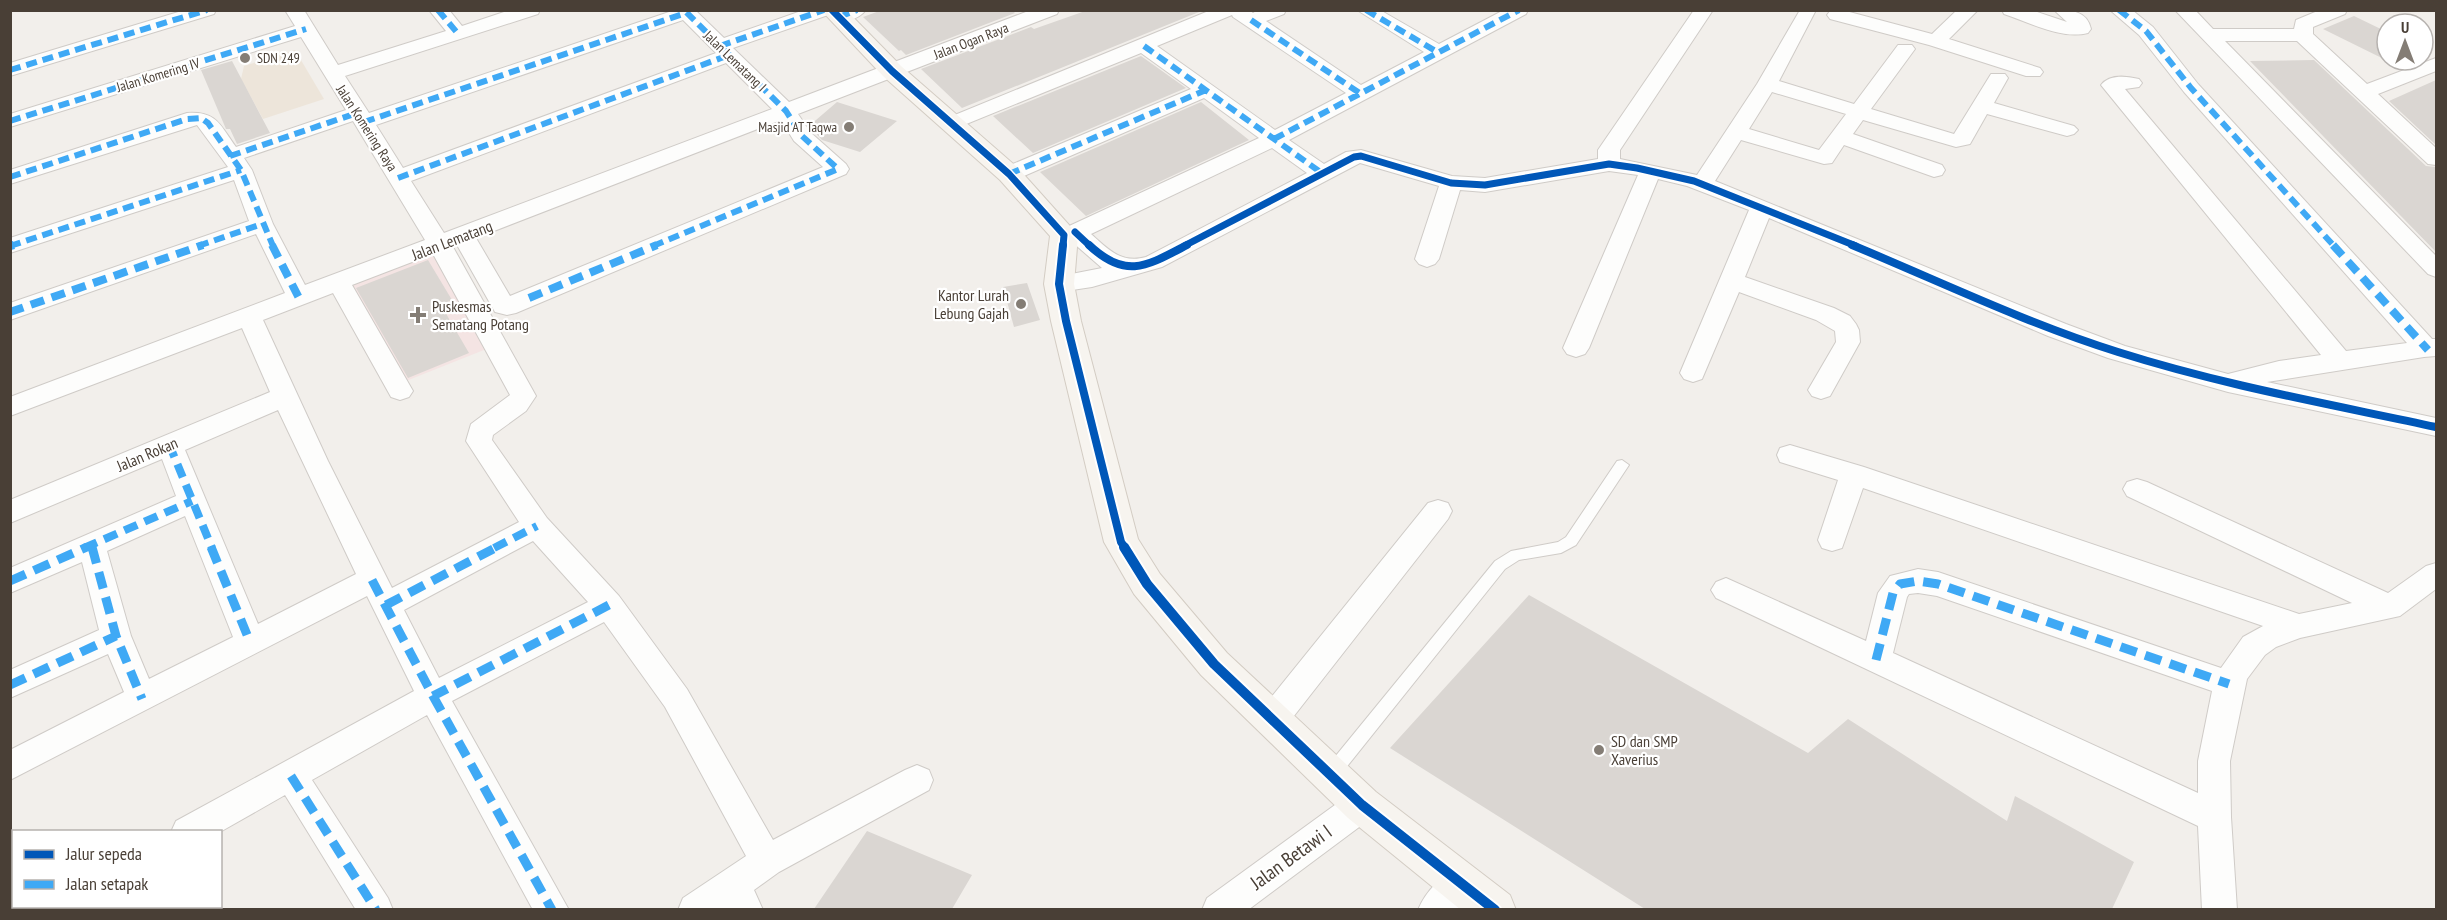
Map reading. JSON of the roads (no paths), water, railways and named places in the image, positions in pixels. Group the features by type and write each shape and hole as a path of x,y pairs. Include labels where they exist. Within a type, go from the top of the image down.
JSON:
{"street":[{"path":"10,70 207,10"},
{"name":"Jalan Komering Raya","path":"294,10 398,178 452,241 480,291"},
{"path":"438,10 459,35"},
{"path":"332,74 531,10"},
{"name":"Jalan Ogan Raya","path":"892,71 1050,10"},
{"path":"952,123 1228,10"},
{"path":"1244,15 1277,10"},
{"path":"1366,10 1439,53"},
{"path":"1609,164 1609,150 1704,10"},
{"path":"1936,41 1969,10"},
{"path":"2011,10 2065,28 2082,27 2063,10"},
{"path":"2119,10 2146,31 2191,88 2432,348"},
{"path":"2184,10 2436,269"},
{"path":"2208,35 2298,23 2338,10"},
{"path":"10,246 361,117 685,12"},
{"name":"Jalan Lematang I","path":"480,291 507,307 836,170 837,166 802,136 786,111 685,12"},
{"path":"398,178 725,51 838,12 892,71 1010,174 1070,233 1124,269"},
{"path":"1070,233 1274,139 1439,53 1508,12"},
{"path":"1702,185 1767,84 1808,12"},
{"path":"1244,15 1361,94"},
{"path":"1837,15 1936,41 2033,72"},
{"path":"2298,23 2364,93 2436,159"},
{"name":"Jalan Komering IV","path":"10,121 306,29"},
{"path":"1144,46 1323,174"},
{"path":"1737,132 1824,158 1905,49"},
{"path":"2364,93 2436,64"},
{"name":"Jalan Lematang","path":"10,407 452,241 892,71"},
{"path":"1767,84 1956,141 1962,139 1998,78"},
{"path":"2132,83 2111,84 2340,362"},
{"path":"1010,174 1206,90"},
{"path":"1982,106 2067,130"},
{"path":"10,177 187,119 201,118 208,123 235,163 299,298"},
{"path":"1841,137 1934,170"},
{"path":"1059,284 1092,279 1154,262 1361,156 1421,176 1451,183 1485,185 1609,164 1650,171 1702,185 1762,207 2083,340 2151,362 2228,383 2436,427"},
{"path":"1576,348 1650,171"},
{"path":"1427,259 1451,183"},
{"path":"1693,373 1762,207"},
{"path":"10,312 262,224"},
{"path":"1070,233 1059,284 1121,542 1147,584 1208,657 1362,805 1448,896 1495,909"},
{"path":"1731,281 1825,314 1840,322 1847,330 1848,342 1821,390"},
{"path":"339,283 400,391"},
{"path":"480,291 524,396 518,404 492,420 480,431 479,441 537,526 609,605 676,698 767,861"},
{"path":"250,317 284,397 379,593 433,696 552,909"},
{"path":"2228,383 2267,372 2432,348"},
{"name":"Jalan Rokan","path":"10,512 284,397"},
{"path":"169,444 250,642"},
{"path":"1790,455 1854,474 2299,626"},
{"path":"1832,540 1854,474"},
{"path":"2137,489 2390,607"},
{"path":"10,582 192,501"},
{"path":"1272,720 1438,511"},
{"path":"10,766 250,642 379,593 537,526"},
{"path":"92,547 116,636 142,699"},
{"path":"2220,909 2214,817 2214,761 2229,684 2236,670 2254,646 2265,638 2299,626 2390,607 2436,574"},
{"path":"1876,660 1893,593 1900,584 1918,581 1938,584 2229,684"},
{"path":"1726,590 2214,817"},
{"path":"190,830 433,696 609,605"},
{"path":"10,685 116,636"},
{"path":"291,776 376,909"},
{"path":"695,909 740,898 767,861 917,780"},
{"name":"Jalan Betawi I","path":"1219,909 1362,805"}],"lane":[{"path":"1330,775 1500,565 1516,555 1561,547 1571,541 1622,465"}],"place":[{"name":"SDN 249","path":"245,58"},
{"name":"Masjid AT Taqwa","path":"849,127"},
{"name":"Kantor Lurah Lebung Gajah","path":"1021,304"},
{"name":"Puskesmas Sematang Potang","path":"418,315"},
{"name":"SD dan SMP Xaverius","path":"1599,750"}]}
